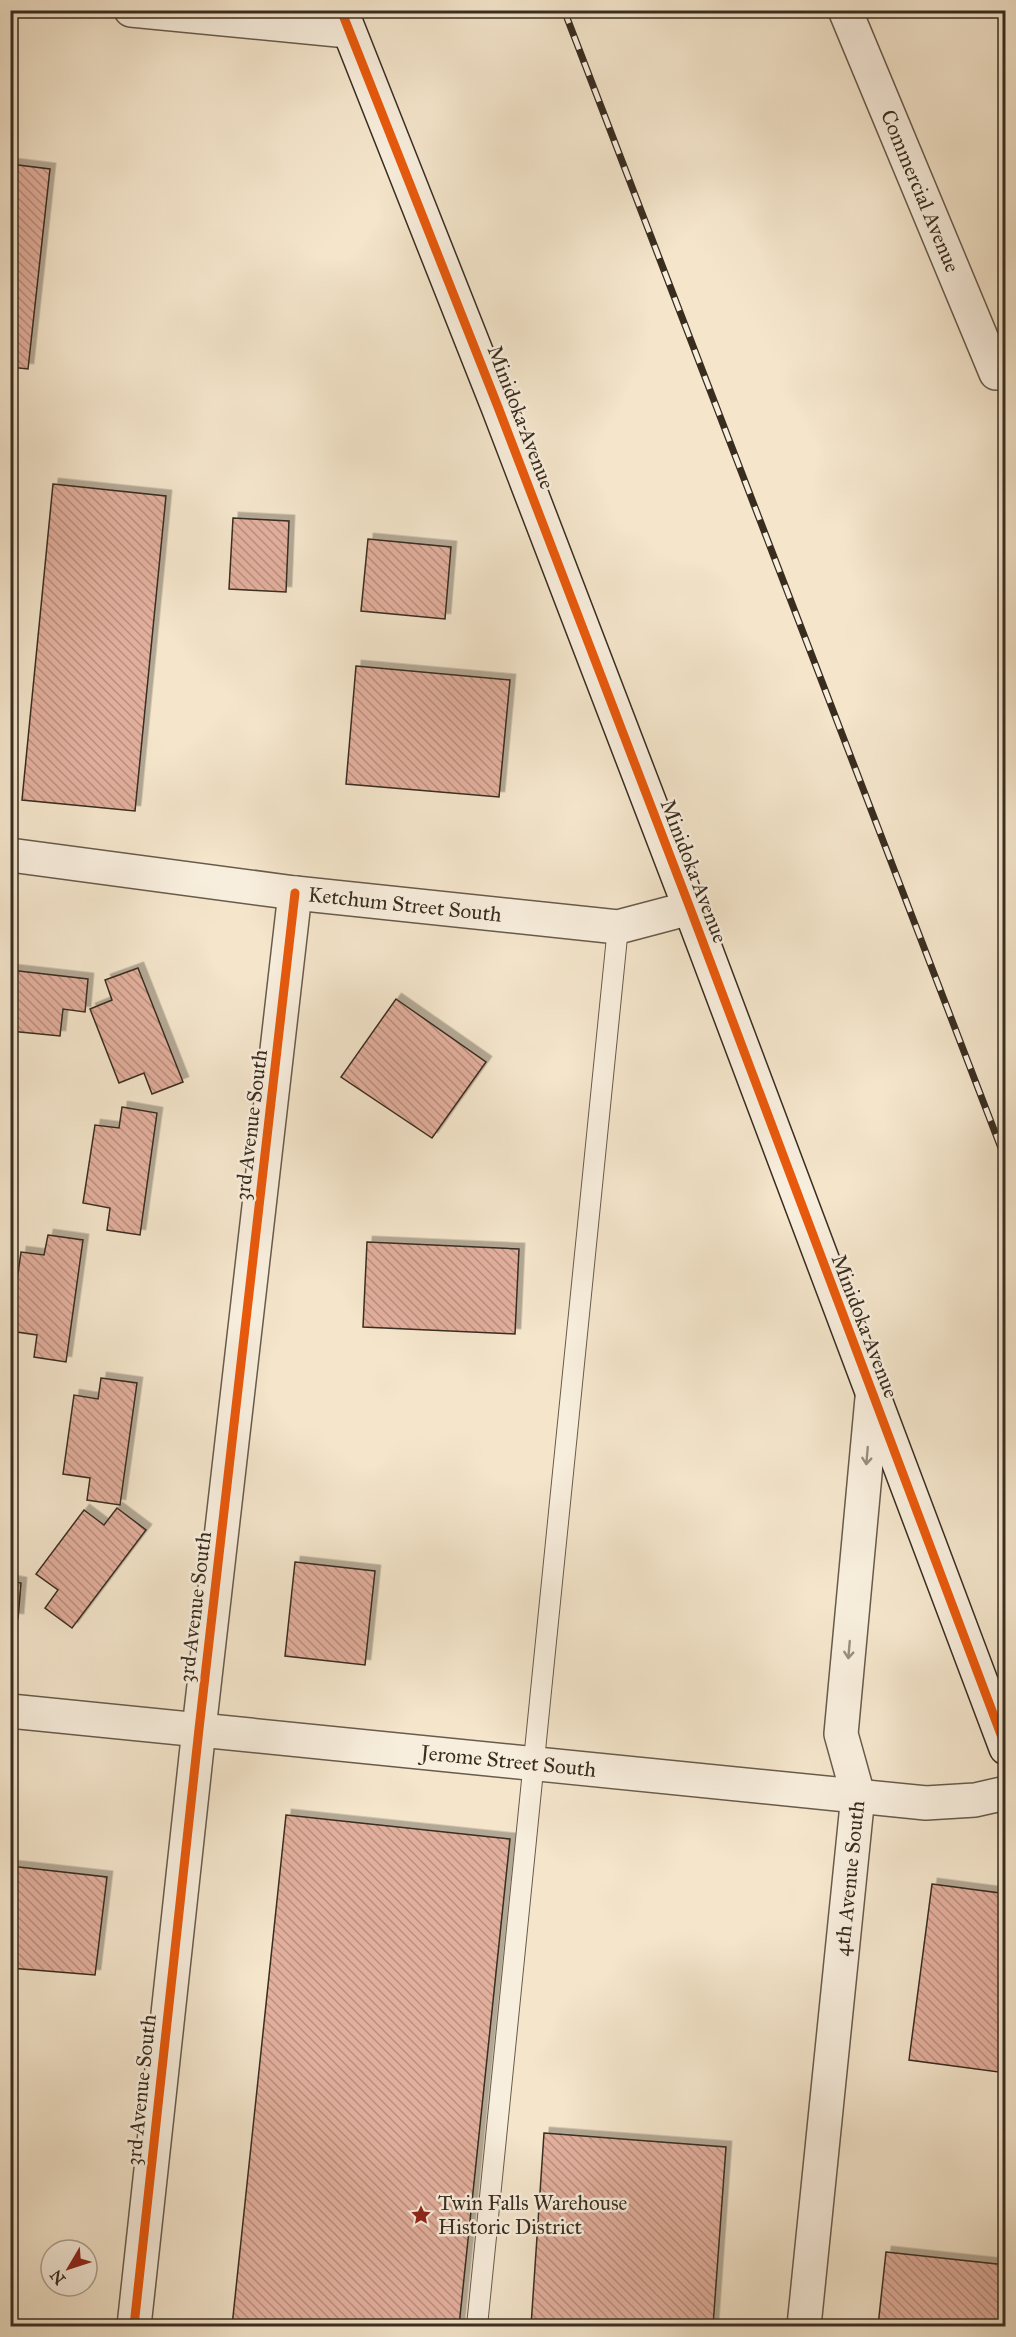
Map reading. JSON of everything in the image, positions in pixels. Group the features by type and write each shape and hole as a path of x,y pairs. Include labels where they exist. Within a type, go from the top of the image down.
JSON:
{"street":[{"path":"131,10 344,21"},
{"name":"Commercial Avenue","path":"845,10 996,373"},
{"name":"Minidoka Avenue","path":"344,21 498,407 690,908 1005,1748"},
{"name":"Ketchum Street South","path":"10,855 295,893 618,927 690,908"},
{"name":"3rd Avenue South","path":"134,2326 199,1729 295,893"},
{"name":"4th Avenue South","path":"804,2326 858,1796 841,1734 872,1398"},
{"name":"Jerome Street South","path":"10,1711 926,1803 975,1800 1005,1793"}],"lane":[{"path":"477,2326 618,927"}],"building":[{"path":"10,164 50,169 28,369 10,367"},
{"path":"53,484 166,496 135,811 22,800"},
{"path":"233,518 289,521 286,592 229,589"},
{"path":"368,539 451,547 445,619 361,611"},
{"path":"356,666 510,680 499,797 346,784"},
{"path":"138,968 183,1082 152,1094 144,1073 119,1083 90,1009 112,1000 105,980"},
{"path":"10,970 88,979 85,1012 63,1009 60,1036 10,1031"},
{"path":"396,999 486,1062 432,1138 341,1077"},
{"path":"122,1107 157,1113 140,1235 107,1230 110,1208 83,1203 95,1125 119,1128"},
{"path":"48,1235 83,1240 66,1362 34,1357 37,1335 10,1331 21,1252 44,1255"},
{"path":"367,1242 519,1249 515,1334 363,1327"},
{"path":"101,1378 137,1383 120,1505 87,1500 90,1478 63,1474 74,1395 98,1399"},
{"path":"117,1508 146,1530 72,1628 45,1608 58,1590 36,1574 84,1510 104,1525"},
{"path":"295,1562 375,1571 365,1665 285,1656"},
{"path":"10,1581 21,1583 18,1619 10,1618"},
{"path":"286,1815 510,1839 459,2326 232,2326"},
{"path":"10,1866 107,1877 95,1975 10,1968"},
{"path":"932,1884 1000,1893 1006,1905 1006,2073 909,2060"},
{"path":"544,2133 726,2147 713,2326 531,2326"},
{"path":"886,2252 1006,2265 1006,2326 878,2326"}],"railway":[{"path":"564,10 1006,1161"}],"cycle path":[{"path":"341,10 498,407 690,908 1006,1748"},
{"path":"134,2326 199,1729 295,893"}],"place":[{"name":"Twin Falls Warehouse Historic District","path":"421,2215"}]}
